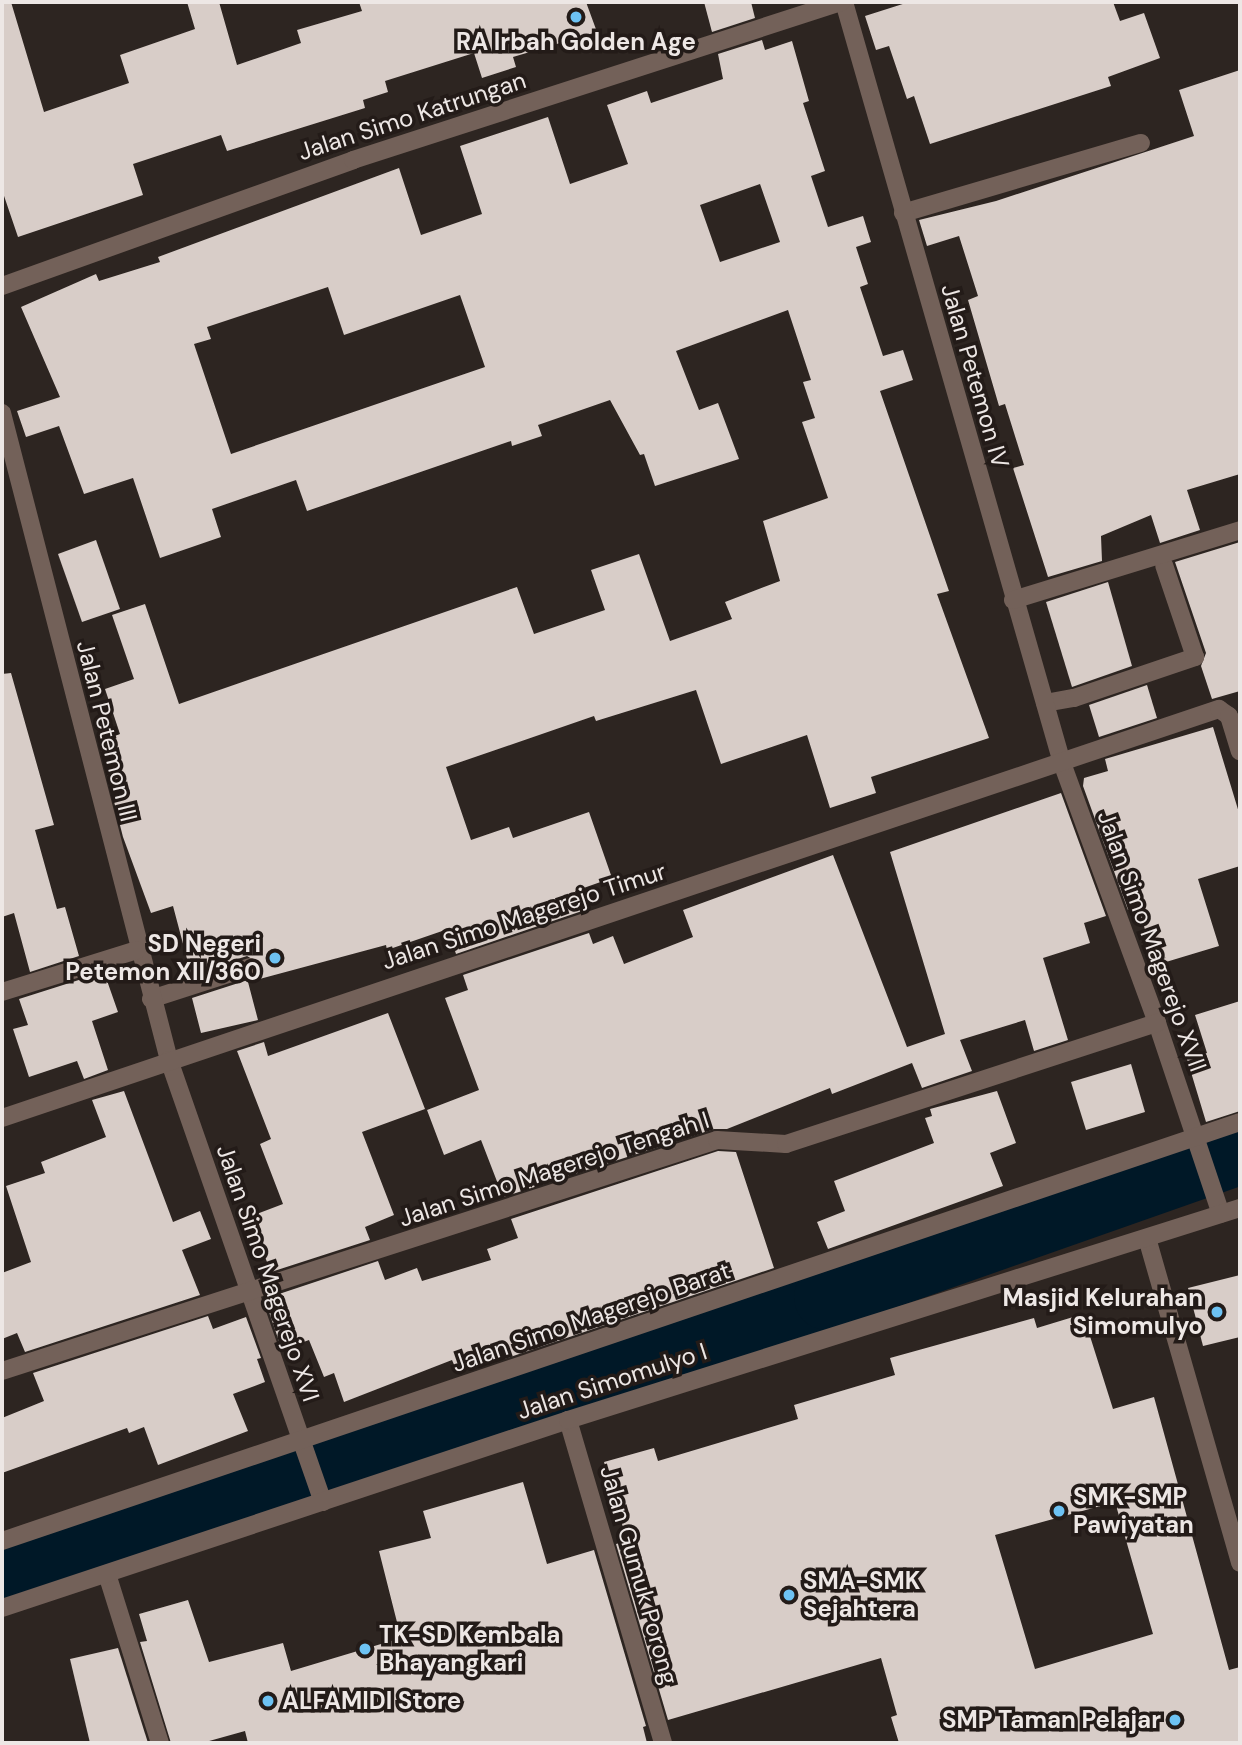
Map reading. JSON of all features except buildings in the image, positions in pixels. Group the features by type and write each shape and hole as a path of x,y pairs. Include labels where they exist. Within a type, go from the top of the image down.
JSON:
{"street":[{"name":"Jalan Petemon IV","path":"843,2 1062,763"},
{"name":"Jalan Simo Katrungan","path":"2,286 353,160 843,2"},
{"path":"903,213 1140,143"},
{"name":"Jalan Petemon III","path":"2,413 137,950 169,1060"},
{"path":"1013,600 1240,530"},
{"path":"1045,703 1074,698 1195,657 1164,565"},
{"name":"Jalan Simo Magerejo Timur","path":"2,1118 1219,709 1229,716 1240,751"},
{"name":"Jalan Simo Magerejo XVII","path":"1062,763 1157,1023 1221,1214"},
{"path":"2,992 137,950"},
{"path":"151,999 250,967"},
{"name":"Jalan Simo Magerejo Tengah I","path":"2,1371 717,1139 786,1144 1157,1023"},
{"name":"Jalan Simo Magerejo XVI","path":"169,1060 321,1498"},
{"name":"Jalan Simo Magerejo Barat","path":"2,1541 141,1491 302,1446 1197,1141 1240,1122"},
{"name":"Jalan Simomulyo I","path":"2,1608 321,1498 1240,1208"},
{"path":"1147,1238 1240,1563"},
{"name":"Jalan Gumuk Porong","path":"568,1420 663,1743"},
{"path":"107,1574 160,1743"}],"waterway":[{"path":"2,1566 826,1297 1240,1151"}],"place":[{"name":"RA Irbah Golden Age","path":"576,17"},
{"name":"SD Negeri Petemon XII/360","path":"275,958"},
{"name":"Masjid Kelurahan Simomulyo","path":"1217,1312"},
{"name":"SMK-SMP Pawiyatan","path":"1059,1511"},
{"name":"SMA-SMK Sejahtera","path":"789,1595"},
{"name":"TK-SD Kembala Bhayangkari","path":"365,1649"},
{"name":"ALFAMIDI Store","path":"268,1701"},
{"name":"SMP Taman Pelajar","path":"1175,1720"}]}
